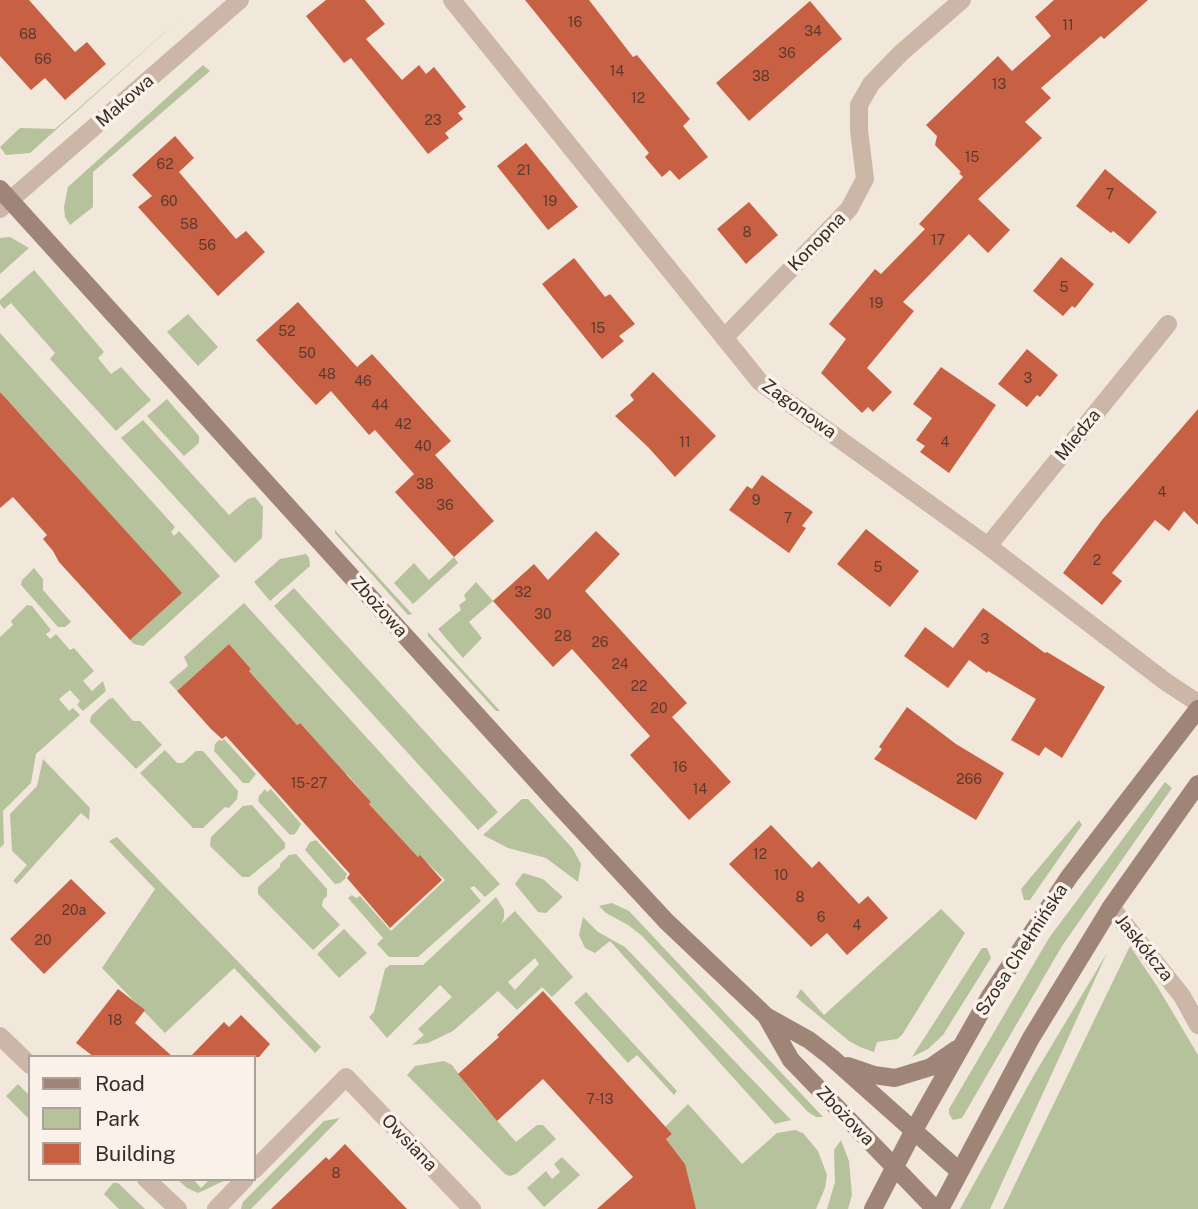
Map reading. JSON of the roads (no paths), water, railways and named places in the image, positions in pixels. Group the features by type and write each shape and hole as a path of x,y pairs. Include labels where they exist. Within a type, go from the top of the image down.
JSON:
{"street":[{"name":"Makowa","path":"3,200 240,0"},
{"name":"Zagonowa","path":"452,0 760,382 988,546 1166,682 1198,703"},
{"name":"Konopna","path":"724,338 849,209 865,179 859,105 871,84 901,53 962,0"},
{"name":"Zbożowa","path":"3,200 666,920 766,1016 810,1040 959,1171"},
{"name":"Miedza","path":"988,546 1168,324"},
{"name":"Szosa Chełmińska","path":"873,1209 990,996 1069,877 1198,709"},
{"path":"938,1209 1031,1038 1111,907 1198,784"},
{"name":"Jaskółcza","path":"1111,907 1182,996 1198,1025"},
{"name":"Zbożowa","path":"766,1016 791,1060 938,1209"},
{"path":"0,1036 28,1063"},
{"name":"Zbożowa","path":"831,1057 863,1072 895,1078 931,1067 962,1045"},
{"name":"Owsiana","path":"256,1168 346,1077 472,1209"},
{"path":"148,1181 178,1209"},
{"path":"216,1209 243,1181"}]}
